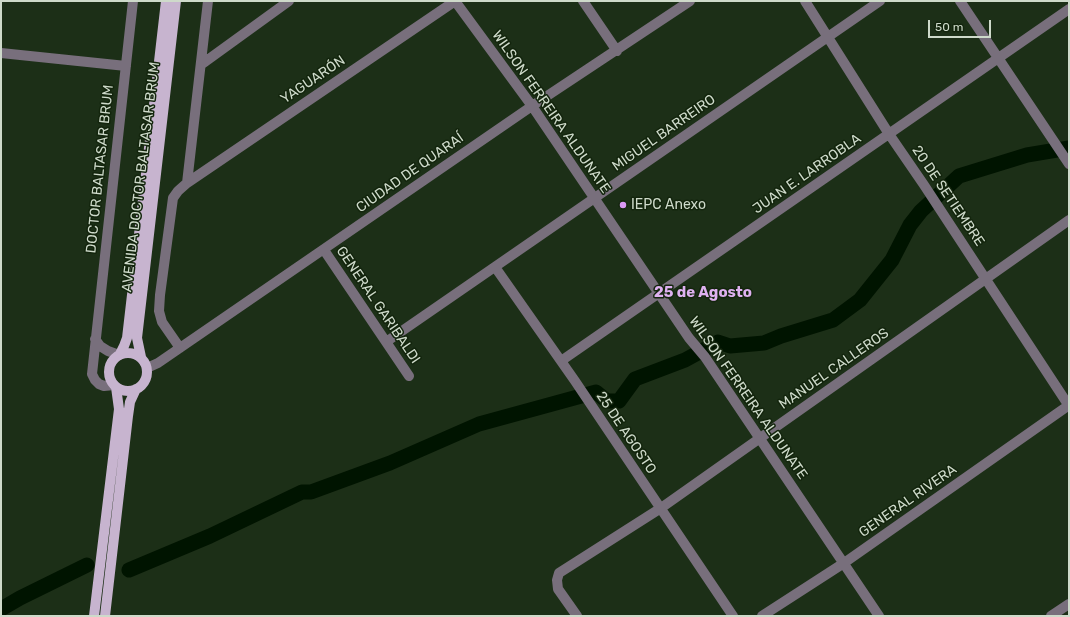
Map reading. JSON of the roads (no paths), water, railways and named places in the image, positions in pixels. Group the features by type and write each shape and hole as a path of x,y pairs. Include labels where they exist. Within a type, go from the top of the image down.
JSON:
{"main road":[{"name":"AVENIDA DOCTOR BALTASAR BRUM","path":"119,354 127,338 166,1"},
{"name":"AVENIDA DOCTOR BALTASAR BRUM","path":"141,357 137,338 176,1"},
{"path":"94,616 119,409 115,386 109,376 109,370 112,360 119,354 131,352 141,357 148,373 144,383 136,389 125,391 115,386"},
{"path":"105,616 128,416 130,402 136,389"}],"street":[{"name":"DOCTOR BALTASAR BRUM","path":"115,386 104,386 94,380 92,374 133,1"},
{"path":"180,348 162,322 159,306 173,198 187,183 202,64 208,1"},
{"path":"202,64 289,1"},
{"name":"WILSON FERREIRA ALDUNATE","path":"455,1 532,106 689,338 705,357 879,616"},
{"name":"YAGUARÓN","path":"187,183 455,1"},
{"path":"583,1 617,50"},
{"name":"CIUDAD DE QUARAÍ","path":"147,368 158,363 532,106 690,1"},
{"name":"20 DE SETIEMBRE","path":"805,1 889,134 1069,406"},
{"name":"MIGUEL BARREIRO","path":"386,342 880,1"},
{"path":"960,1 1067,161"},
{"name":"JUAN E. LARROBLA","path":"561,361 1069,9"},
{"path":"1,52 126,66"},
{"name":"MANUEL CALLEROS","path":"577,616 558,589 557,580 559,573 661,508 1069,220"},
{"name":"GENERAL GARIBALDI","path":"324,250 409,376"},
{"name":"25 DE AGOSTO","path":"495,267 575,381 733,616"},
{"path":"95,339 100,346 108,351 119,354"},
{"name":"GENERAL RIVERA","path":"762,616 844,563 1069,406"},
{"path":"1051,616 1069,604"}],"waterway":[{"path":"129,570 210,536 302,492 311,492 390,463 479,424 596,392 607,401 619,401 635,379 685,360 718,342 730,346 764,343 781,336 833,320 860,300 892,260 910,225 921,211 959,176 1027,155 1069,148"},
{"path":"1,609 87,565"}],"place":[{"name":"IEPC Anexo","path":"623,205"}],"district":[{"name":"25 de Agosto","path":"703,293"}]}
